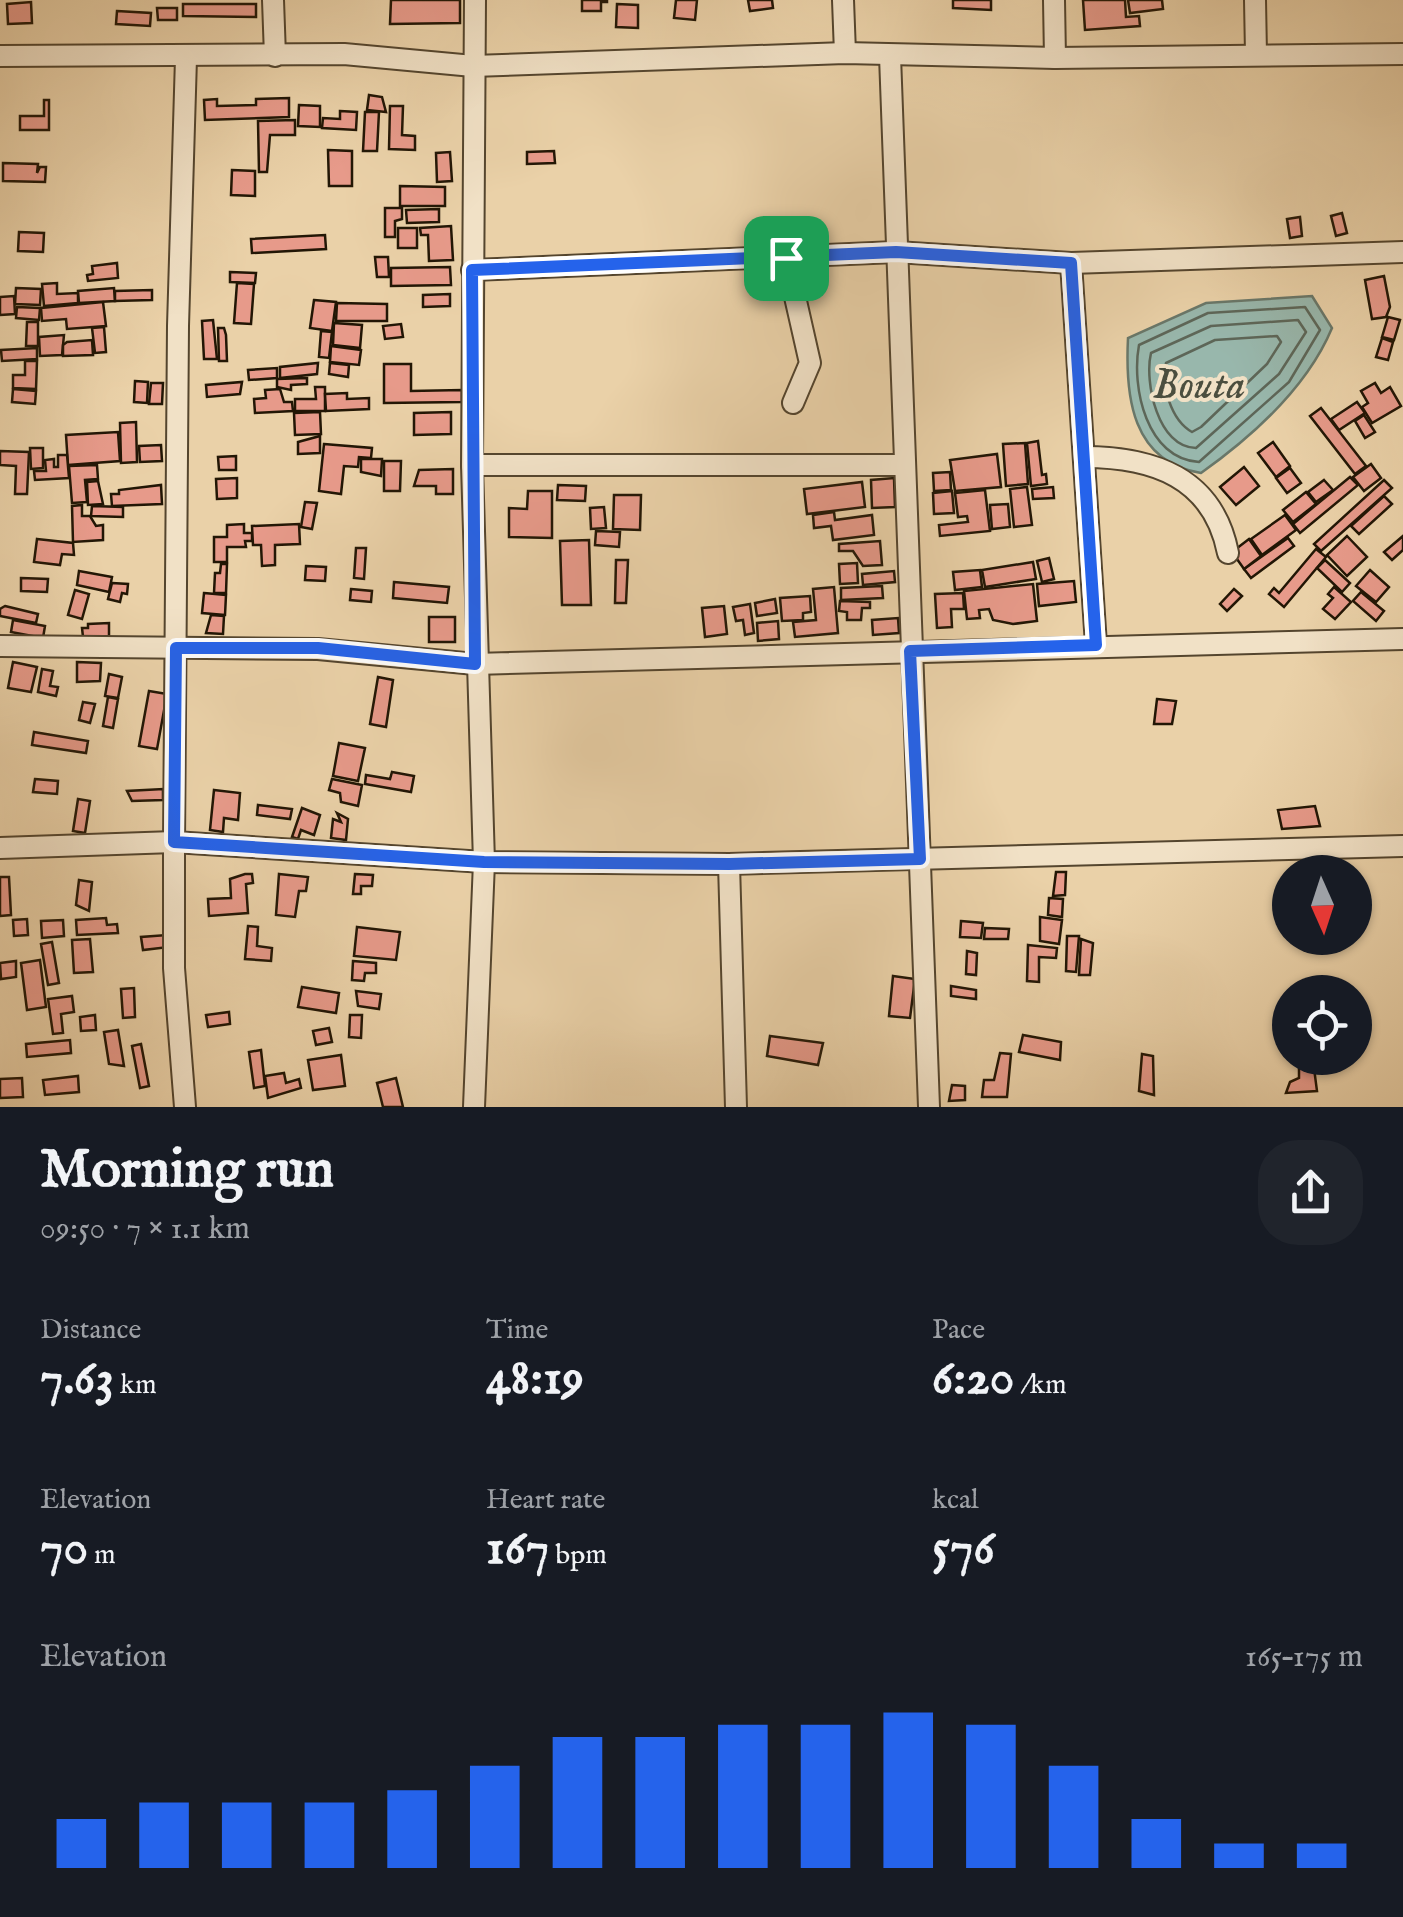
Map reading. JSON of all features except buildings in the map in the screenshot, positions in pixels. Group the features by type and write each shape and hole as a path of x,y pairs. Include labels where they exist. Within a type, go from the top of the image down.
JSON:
{"street":[{"path":"273,0 276,56"},
{"path":"474,1107 484,862 475,664 472,465 475,0"},
{"path":"843,0 844,53"},
{"path":"1054,0 1055,58"},
{"path":"1255,0 1256,54"},
{"path":"0,56 186,58 344,54 473,66 844,53 1055,58 1403,54"},
{"path":"890,56 928,1107"},
{"path":"184,1107 174,968 174,842 178,326 186,58"},
{"path":"472,270 896,252 1071,263 1403,252"},
{"path":"786,258 810,363 793,403"},
{"path":"1071,263 1096,645"},
{"path":"1084,457 1142,460 1180,479 1212,511 1228,553"},
{"path":"472,465 905,465"},
{"path":"0,646 318,648 475,664 1403,639"},
{"path":"0,848 174,842 484,862 729,864 1403,846"},
{"path":"729,864 736,1107"}],"water":[{"name":"Bouta","path":"1312,296 1332,328 1308,371 1277,409 1201,473 1160,456 1147,441 1132,404 1128,338 1206,303"}],"route":[{"path":"896,252 1071,263 1096,645 910,651 920,859 729,864 484,862 174,842 176,648 318,648 475,664 472,270 786,258 896,252"}]}
